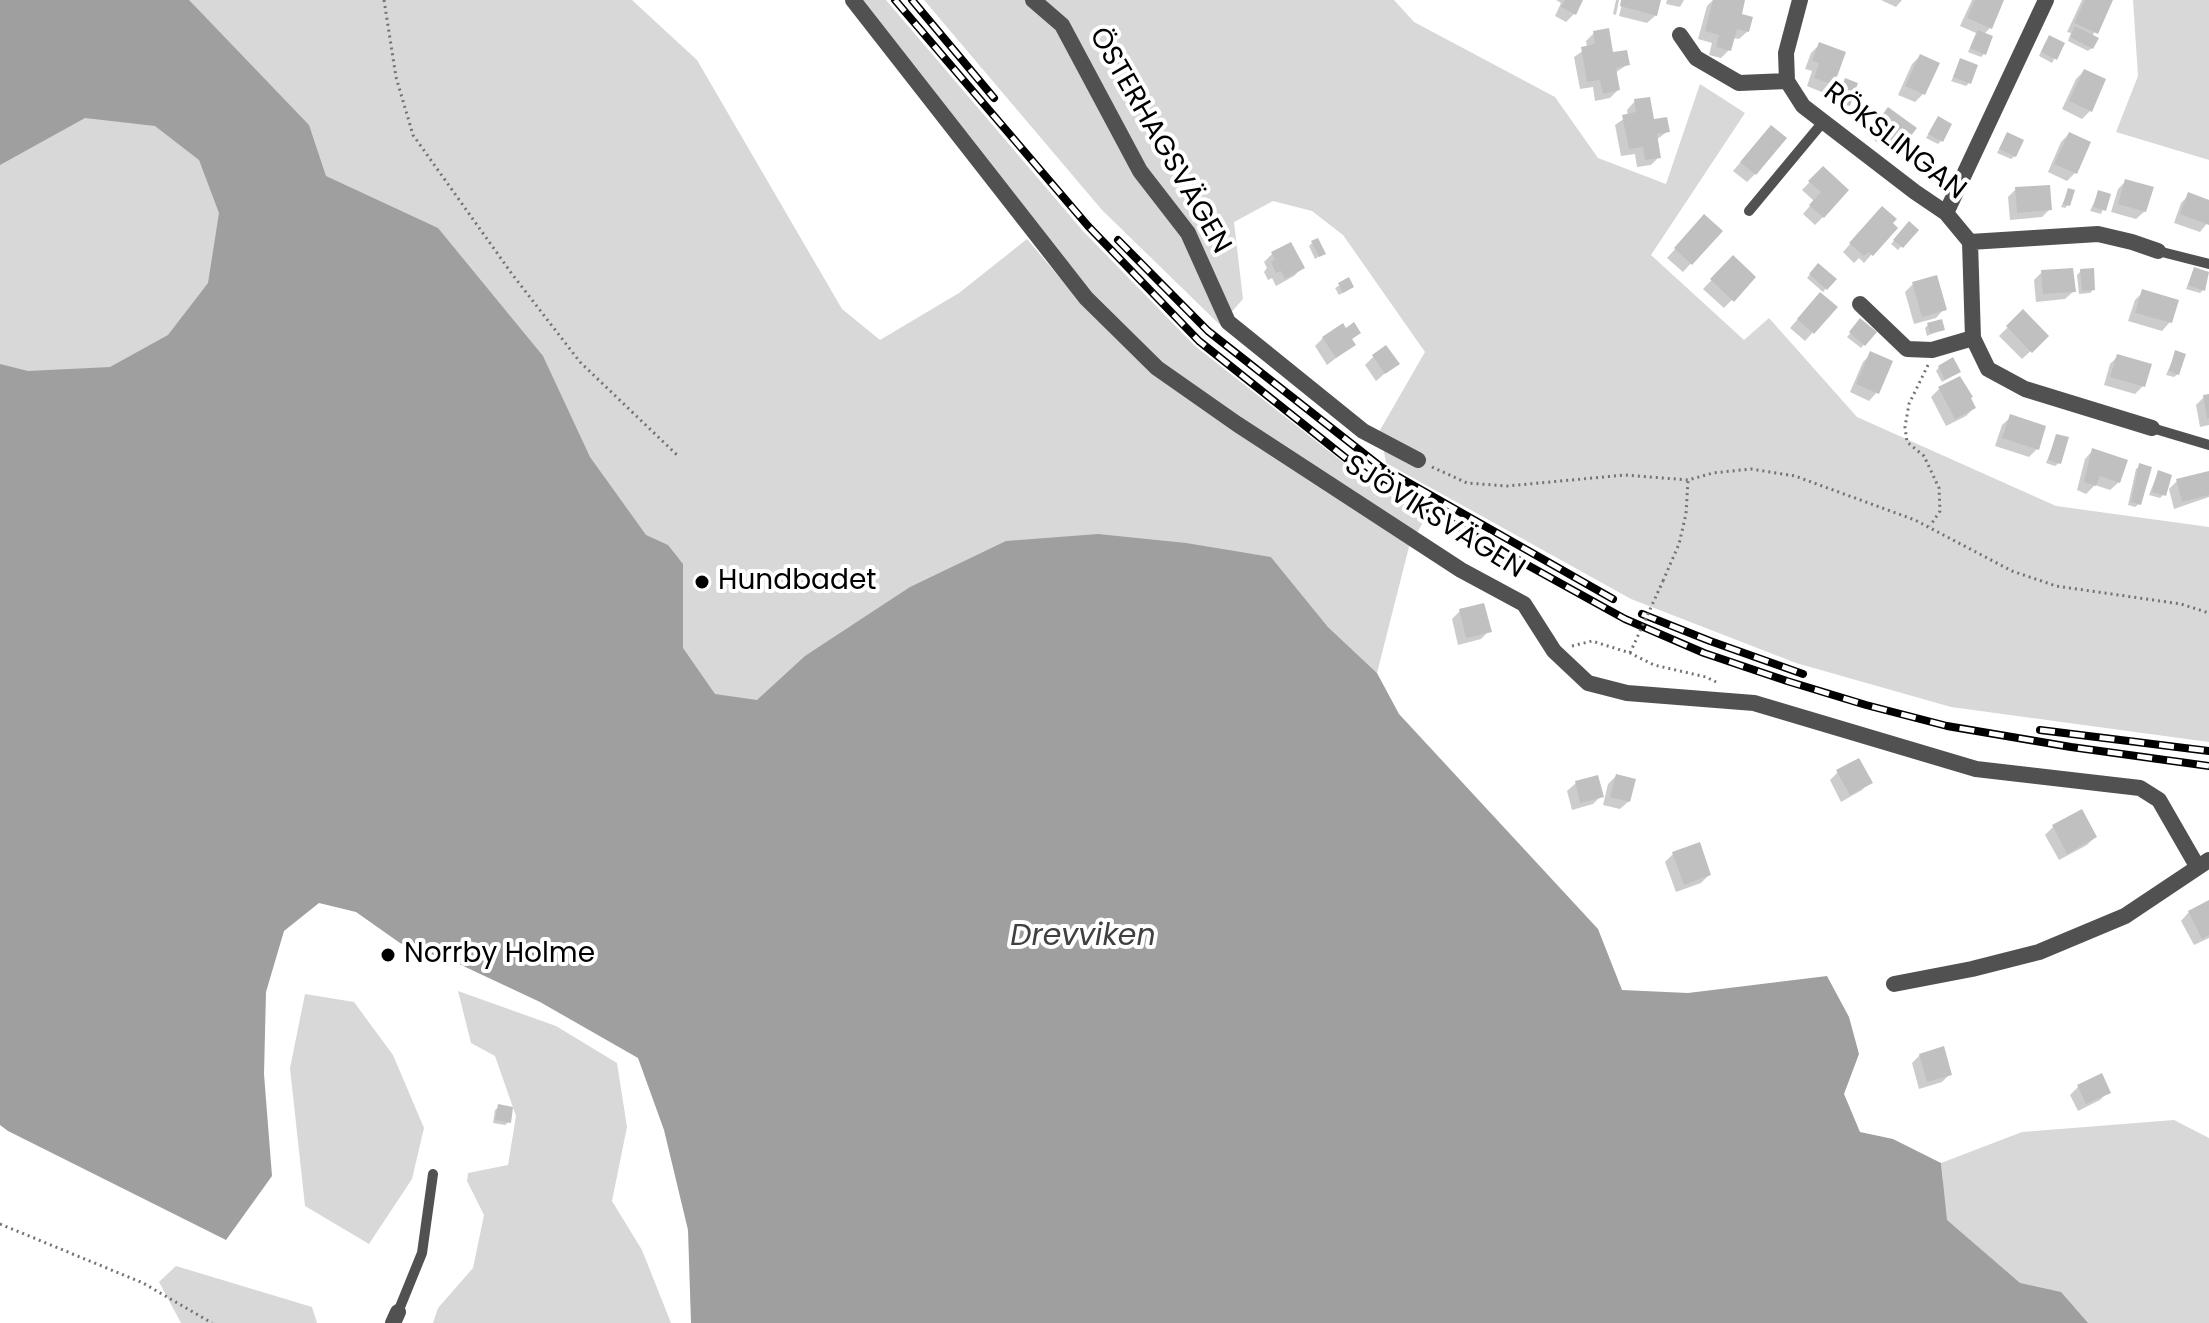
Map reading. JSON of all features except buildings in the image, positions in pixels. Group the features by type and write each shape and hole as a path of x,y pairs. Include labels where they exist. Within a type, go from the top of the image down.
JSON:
{"street":[{"name":"SJÖVIKSVÄGEN","path":"853,0 1086,298 1157,368 1461,570 1524,604 1554,651 1588,683 1627,693 1754,703 1976,769 2140,788 2159,800 2203,863 2125,916 2039,952 1894,984"},
{"name":"ÖSTERHAGSVÄGEN","path":"1033,0 1062,25 1140,171 1188,233 1228,322 1363,431 1418,460"},
{"name":"RÖKSLINGAN","path":"1800,0 1786,53 1787,81 1803,106 1946,213 1970,242 1973,338 1988,369 2025,389 2152,428"},
{"path":"1946,213 2046,0"},
{"name":"RÖKSLINGAN","path":"1680,35 1696,58 1739,83 1787,81"},
{"path":"1970,242 2098,234 2158,251"},
{"path":"1860,304 1907,349 1932,350 1973,338"}],"lane":[{"path":"1749,211 1823,122"},
{"path":"2158,251 2209,264"},
{"path":"2152,428 2209,445"},
{"path":"396,1317 422,1253 433,1174"}],"path":[{"path":"384,0 396,77 413,135 512,274 580,362 677,455"},
{"path":"1929,527 1940,511 1939,488 1924,456 1907,442 1905,427 1909,404 1929,365 1932,350"},
{"path":"1418,460 1467,483 1507,486 1625,475 1688,480 1713,473 1751,469 1795,476 1929,527 2012,571 2056,586 2181,604 2209,613"},
{"path":"1630,653 1679,544 1686,514 1688,480"},
{"path":"1554,651 1592,641 1630,653 1654,665 1706,677 1718,684"},
{"path":"0,1224 143,1283 212,1323"}],"shaded area":[{"name":"Drevviken","path":"0,0 632,0 697,60 842,309 880,340 959,293 1027,239 1082,304 1410,543 1377,673 1328,627 1271,557 1152,540 1060,1183 0,642"},
{"path":"861,0 886,0 1083,231 1195,346 1368,482 1426,518 1416,534 1162,365 1090,294"},
{"path":"924,0 1394,0 1414,22 1555,97 1598,158 1666,184 1700,84 1745,113 1651,255 1744,340 1769,318 1857,417 2056,506 2209,527 2209,742 1951,707 1796,663 1631,599 1386,463 1380,430 1425,352 1343,235 1312,211 1273,201 1234,222 1243,299 1220,325 1102,210"},
{"path":"2133,0 2209,0 2209,160 2116,132 2138,76"},
{"path":"458,991 556,1026 617,1063 627,1127 612,1201 642,1250 671,1323 433,1323 438,1308 473,1268 484,1215 467,1181 468,1173 508,1165 516,1116 495,1056 471,1043"},
{"path":"305,994 354,1002 393,1055 424,1128 412,1179 369,1244 305,1206 290,1068"},
{"path":"2174,1120 2209,1138 2209,1323 1730,1323 1943,1179 1941,1163 2022,1132"},
{"path":"176,1266 312,1307 317,1323 181,1323 159,1282"}],"water":[{"name":"Drevviken","path":"0,0 189,0 309,125 326,176 438,228 543,356 590,457 646,535 668,545 683,564 683,648 715,694 757,700 805,656 910,587 1006,541 1098,534 1186,543 1271,557 1328,627 1377,673 1399,714 1598,929 1622,990 1688,993 1827,976 1849,1017 1859,1054 1844,1094 1860,1132 1893,1139 1941,1163 1947,1220 2020,1283 2061,1292 2088,1323 691,1323 688,1230 664,1130 638,1058 540,1002 459,964 400,943 356,912 319,903 284,931 266,992 264,1074 272,1176 226,1240 8,1131 0,1125 0,364 28,371 110,367 168,335 208,283 219,213 199,160 155,126 85,118 0,165"}],"railway":[{"path":"895,0 1088,226 1199,341 1372,479 1625,619 1704,653 1866,705 1947,726 2209,766"},
{"path":"912,0 994,98"},
{"path":"1118,240 1208,331 1381,467 1613,599"},
{"path":"1642,614 1803,674"},
{"path":"2040,730 2209,751"}],"place":[{"name":"Hundbadet","path":"702,582"},
{"name":"Norrby Holme","path":"388,955"}]}
